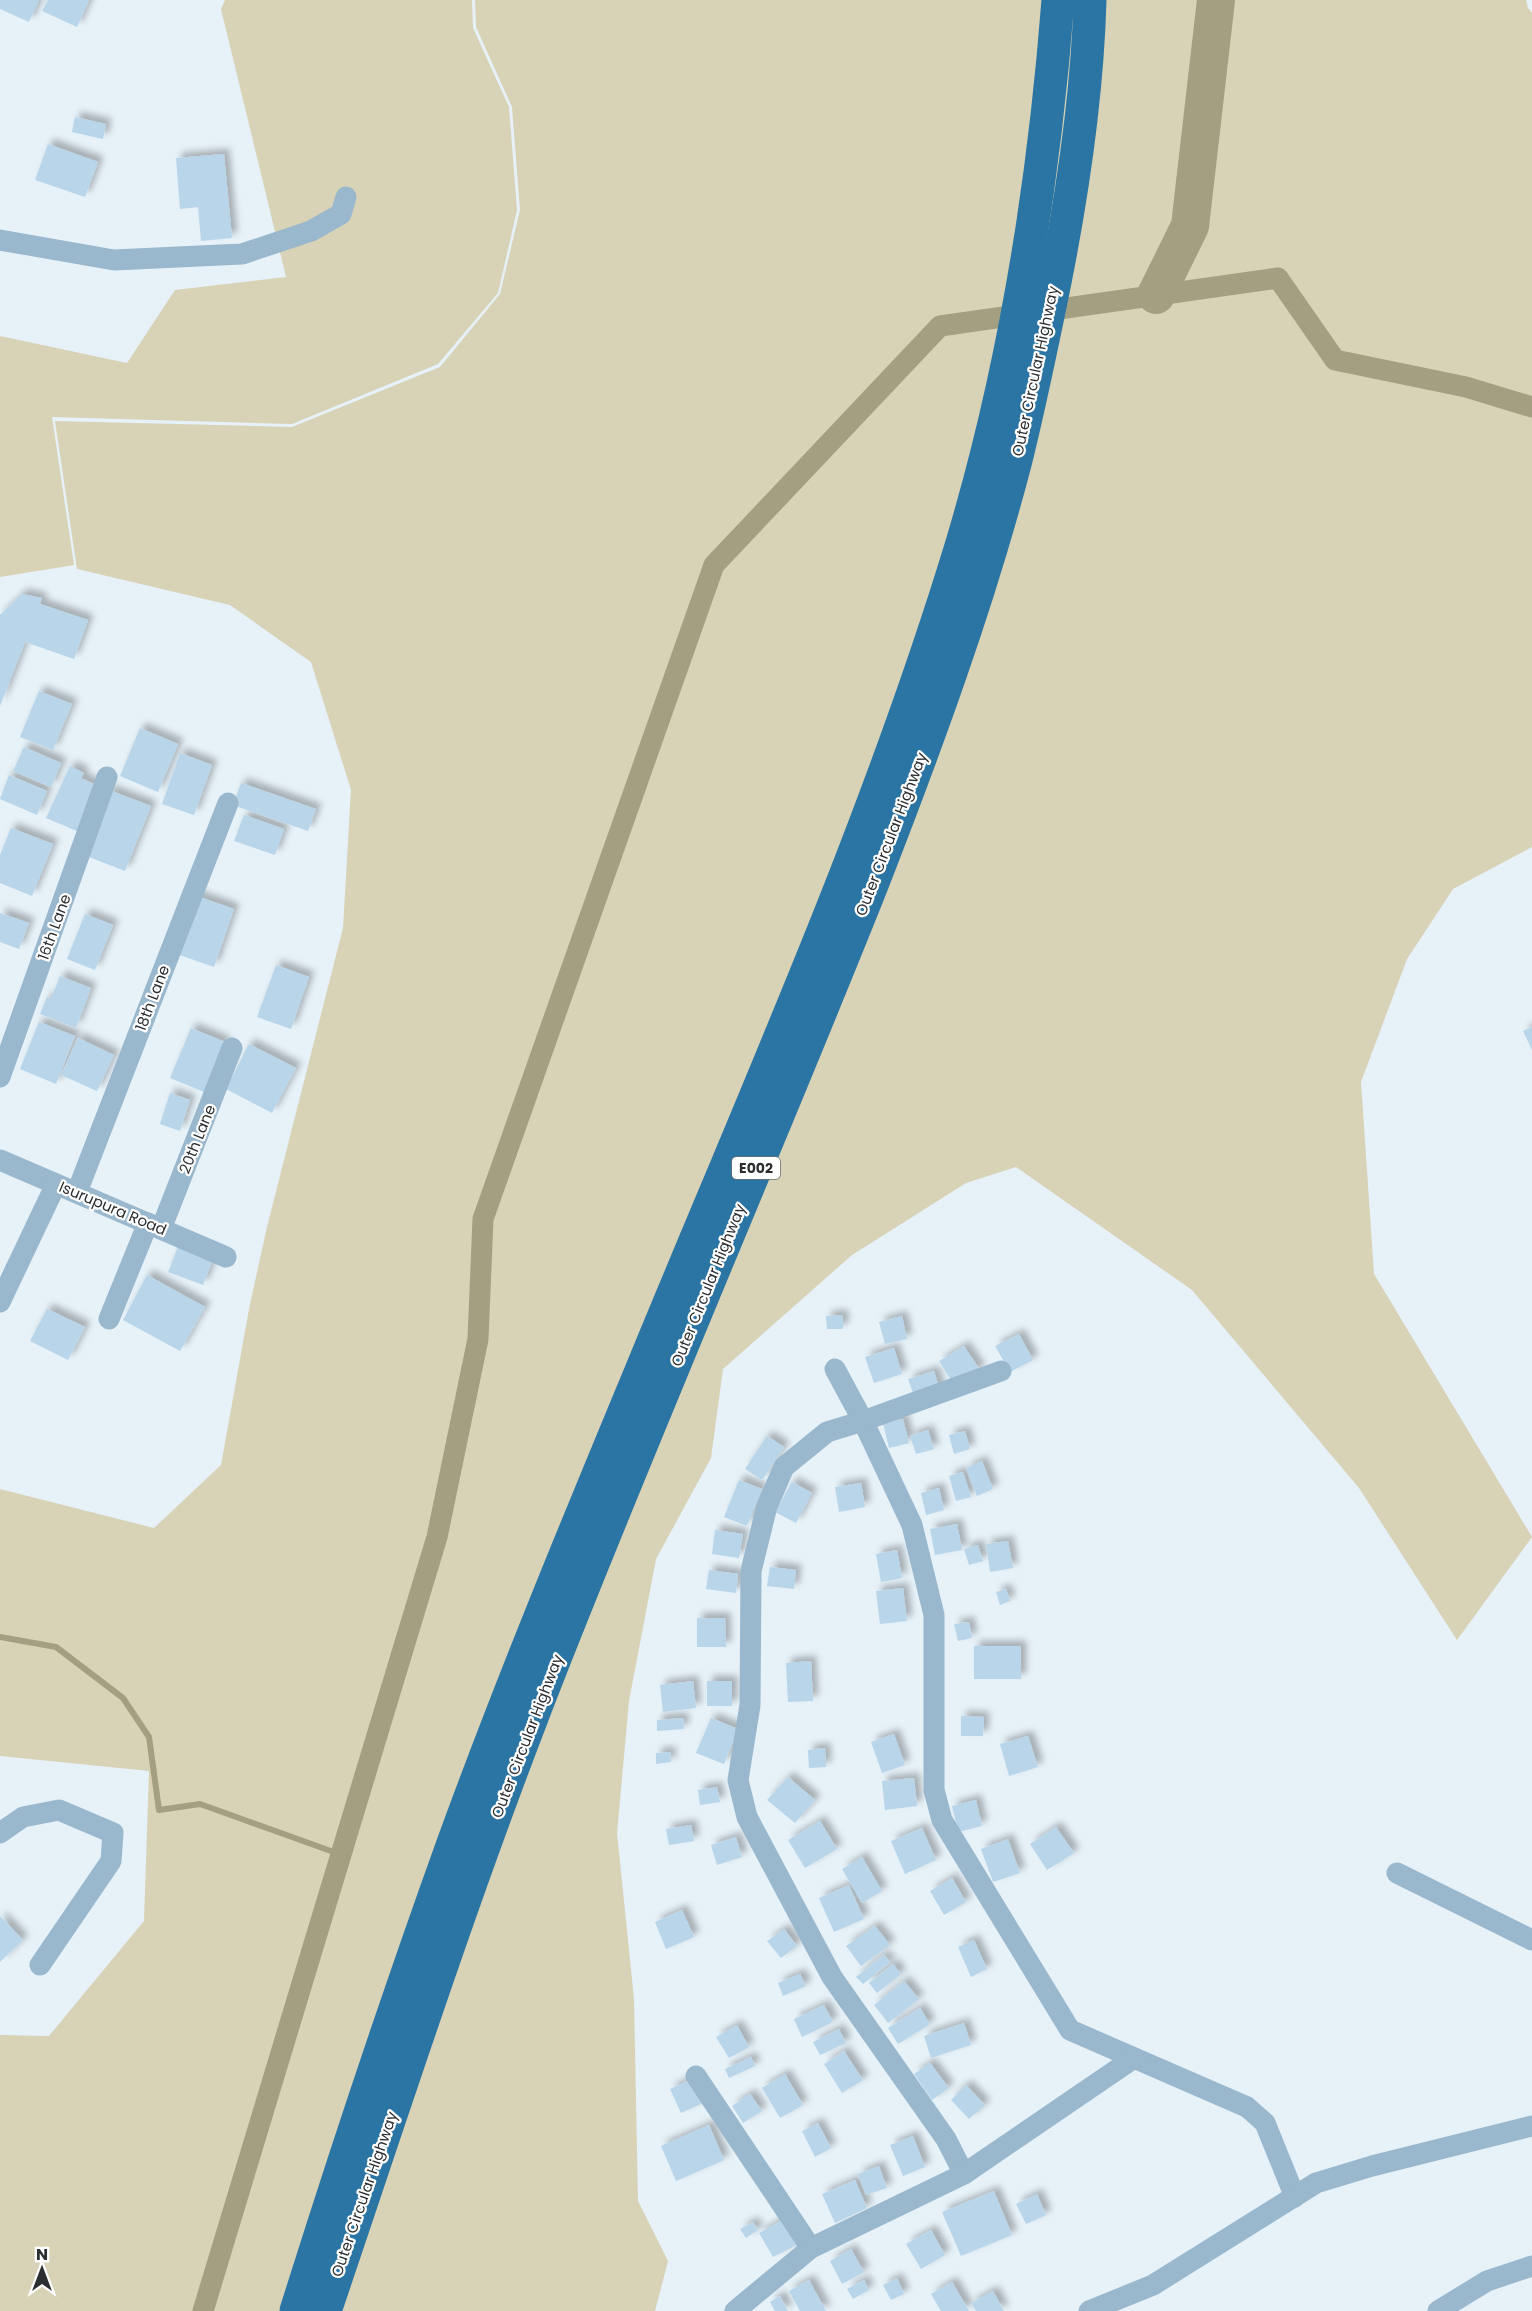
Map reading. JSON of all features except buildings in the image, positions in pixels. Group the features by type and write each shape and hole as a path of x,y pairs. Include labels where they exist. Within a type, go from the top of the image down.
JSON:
{"highway":[{"name":"Outer Circular Highway","path":"296,2311 331,2198 445,1867 504,1710 827,917 892,751 963,540 1001,391 1031,240 1047,129 1059,0"},
{"name":"Outer Circular Highway","path":"325,2311 430,1998 531,1719 844,954 919,765 958,650 1015,464 1051,300 1074,173 1089,52 1090,0"}],"street":[{"path":"0,240 114,260 242,254 311,231 341,214 346,197"},
{"name":"16th Lane","path":"0,1077 107,777"},
{"name":"18th Lane","path":"77,1192 228,803"},
{"name":"20th Lane","path":"109,1319 154,1226 232,1048"},
{"name":"Isurupura Road","path":"0,1160 226,1257"},
{"path":"0,1302 56,1184"},
{"path":"835,1369 863,1421 912,1525 934,1615 933,1790 942,1820 1070,2030 1247,2107 1265,2123 1295,2197"},
{"path":"964,2174 946,2139 832,1977 747,1817 738,1780 750,1705 751,1571 767,1506 784,1467 827,1432 1001,1371"},
{"path":"0,1833 23,1817 58,1810 113,1833 111,1862 40,1965"},
{"path":"1397,1874 1532,1940"},
{"path":"735,2311 811,2248 964,2174 1134,2058"},
{"path":"696,2076 811,2248"},
{"path":"1089,2311 1153,2284 1316,2184 1372,2166 1532,2126"},
{"path":"1438,2311 1487,2281 1532,2266"}],"shaded area":[{"path":"225,0 472,0 473,28 509,107 517,210 498,293 438,364 292,424 52,417 74,565 0,577 0,336 127,363 175,290 286,277 221,9"},
{"path":"475,0 1526,0 1532,13 1532,847 1453,889 1407,959 1361,1082 1374,1274 1532,1537 1457,1640 1359,1488 1192,1290 1016,1167 966,1183 852,1255 723,1369 711,1458 656,1559 629,1701 617,1833 634,1999 638,2201 668,2261 655,2311 0,2311 0,2035 49,2036 144,1921 149,1771 0,1756 0,1489 154,1528 221,1465 249,1309 267,1227 343,928 351,790 311,662 230,605 77,569 55,421 292,427 440,367 500,294 520,210 512,107 476,27"}],"waterway":[{"path":"1156,295 1190,226 1216,0"},
{"path":"203,2311 437,1537 478,1339 483,1219 714,565 940,326 1278,278 1335,360 1466,387 1532,407"},
{"path":"0,1637 56,1647 123,1698 149,1737 159,1810 200,1804 342,1855"}]}
